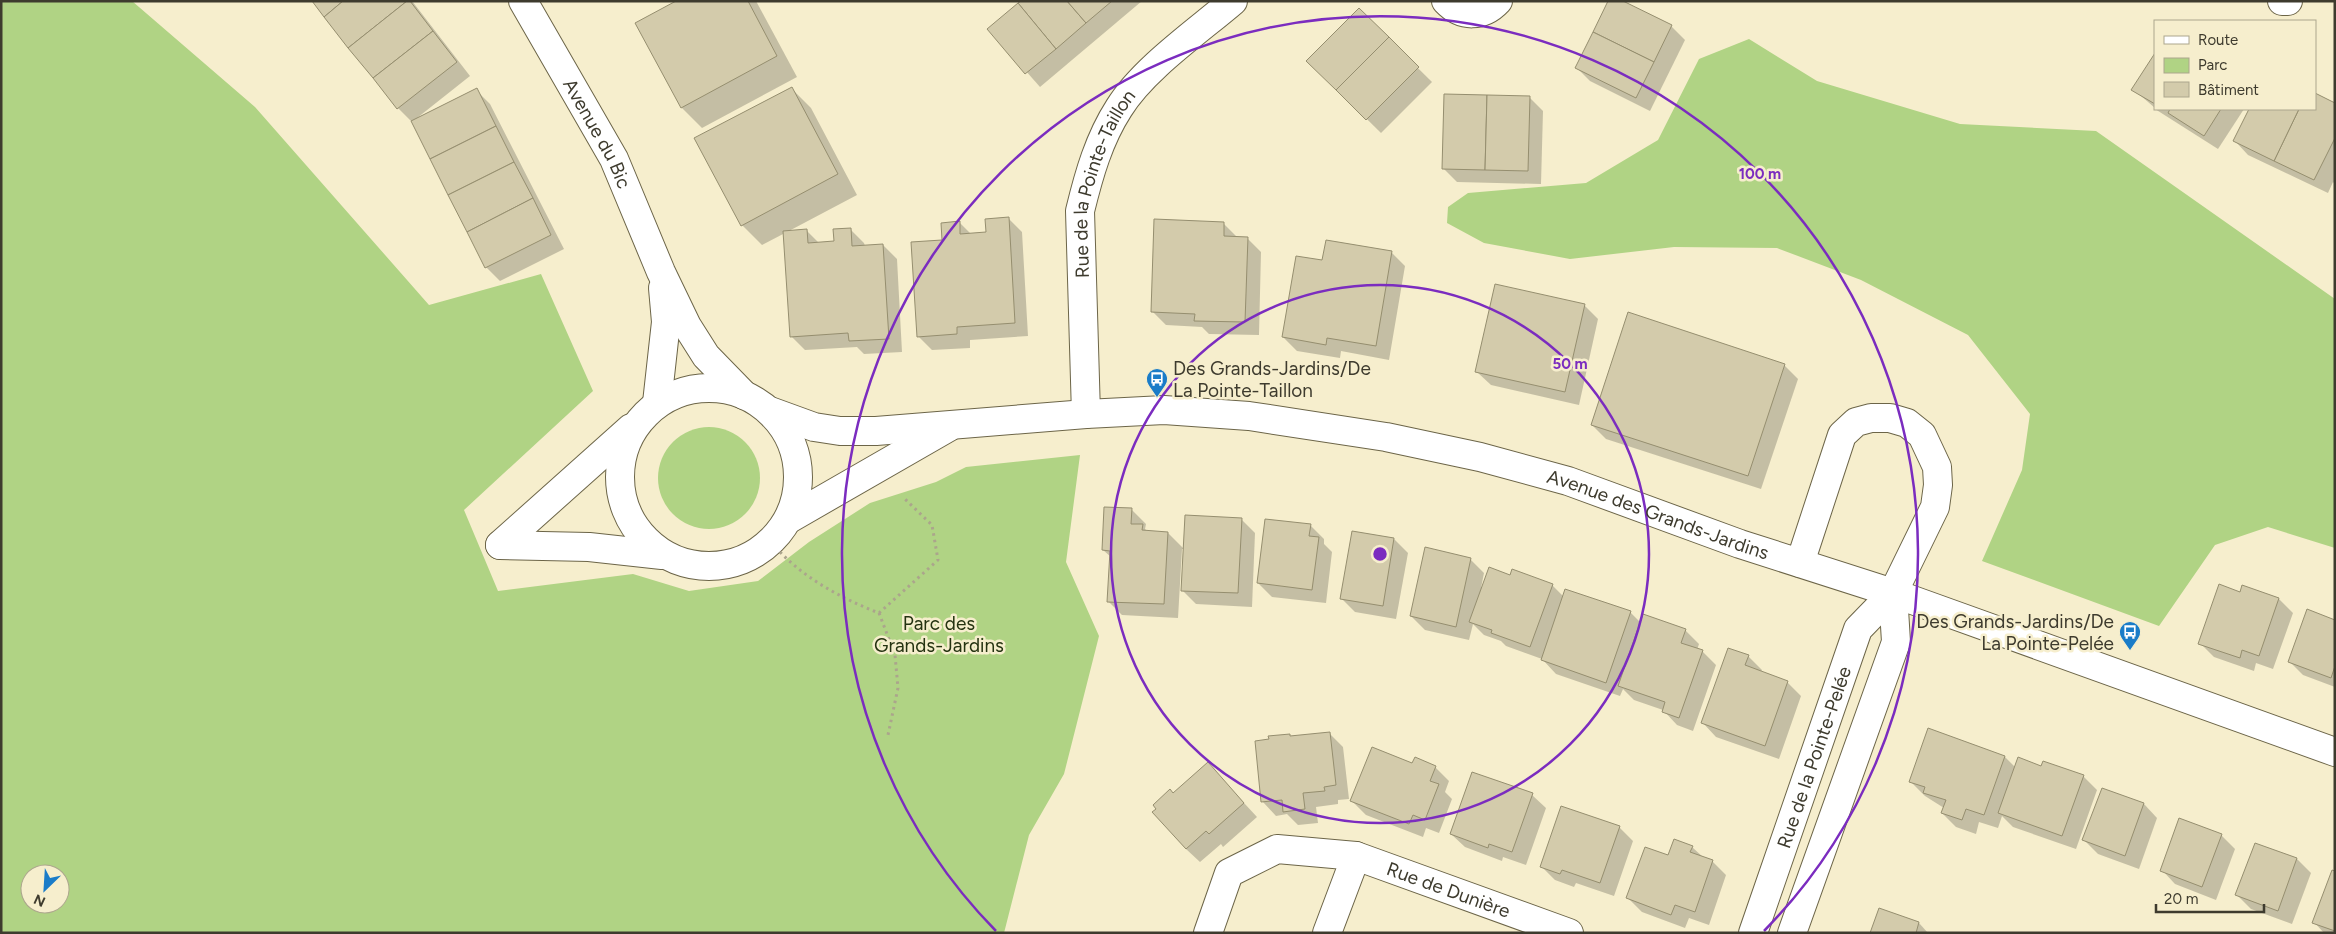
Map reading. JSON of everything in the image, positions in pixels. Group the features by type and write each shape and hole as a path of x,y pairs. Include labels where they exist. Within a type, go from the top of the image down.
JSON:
{"street":[{"name":"Avenue du Bic","path":"523,1 614,159 661,272 687,326 706,356 744,395"},
{"name":"Rue de la Pointe-Taillon","path":"1086,414 1080,211 1087,180 1101,140 1119,106 1146,75 1233,1"},
{"path":"1446,1 1463,13 1480,14 1498,1"},
{"path":"2282,1 2288,1"},
{"name":"Avenue du Bic","path":"658,403 666,322 661,272"},
{"path":"715,388 744,395 770,410 788,434 798,462 798,491 789,519 771,542 747,559 719,566 690,566 662,555 589,547 500,545 658,403 685,390 715,388"},
{"name":"Avenue des Grands-Jardins","path":"770,410 814,427 840,431 876,431 1086,414 1164,410 1249,416 1386,436 1480,457 1568,481 1740,544 1893,593 2335,752"},
{"name":"Rue de la Pointe-Pelée","path":"1753,933 1858,629 1893,593 1934,508 1938,486 1937,466 1922,436 1907,424 1890,418 1871,418 1856,422 1842,435 1800,563"},
{"path":"636,424 622,451 618,481 625,510 640,536 662,555"},
{"name":"Avenue des Grands-Jardins","path":"789,519 954,424"},
{"name":"Rue de la Pointe-Pelée","path":"1792,933 1896,642 1893,593"},
{"name":"Rue de Dunière","path":"1208,933 1229,873 1277,849 1356,856 1569,933"},
{"path":"1327,933 1356,856"}],"path":[{"path":"879,614 938,560 932,525 905,499"},
{"path":"771,542 798,570 856,604 879,614 895,655 898,688 888,735"}],"green space":[{"name":"Parc des Grands-Jardins","path":"1,1 132,1 255,107 429,305 541,274 593,391 464,510 498,591 633,574 689,591 758,581 809,542 870,503 936,482 966,467 1080,455 1066,562 1099,636 1064,774 1029,835 1004,933 1,933"},
{"path":"1749,39 1817,81 1960,124 2096,131 2335,299 2335,548 2268,527 2215,545 2159,626 1982,561 2022,470 2030,414 1968,335 1861,280 1777,248 1674,247 1570,259 1484,243 1447,223 1448,207 1468,193 1586,183 1658,140 1699,59"},
{"path":"709,427 728,431 745,442 756,459 760,478 756,497 745,514 728,525 709,529 690,525 673,514 662,497 658,478 662,459 673,442 690,431"}],"building":[{"path":"312,1 343,1 324,17"},
{"path":"343,1 407,1 348,48 324,17"},
{"path":"407,1 410,1 433,31 373,78 348,48"},
{"path":"676,1 748,1 777,56 681,108 635,23"},
{"path":"1021,1 1067,1 1086,23 1056,49 1018,3"},
{"path":"1067,1 1112,1 1086,23"},
{"path":"1608,1 1623,1 1672,25 1654,62 1593,32"},
{"path":"1018,3 1056,49 1025,74 987,29"},
{"path":"1359,8 1389,37 1336,90 1306,61"},
{"path":"433,31 457,62 397,109 373,78"},
{"path":"1593,32 1654,62 1636,98 1575,68"},
{"path":"1389,37 1419,67 1366,120 1336,90"},
{"path":"2154,55 2154,103 2131,90"},
{"path":"792,87 838,174 741,226 694,138"},
{"path":"477,88 496,126 430,159 411,121"},
{"path":"1444,94 1487,95 1485,170 1442,169"},
{"path":"2316,94 2335,103 2335,138 2314,180 2274,161 2299,110 2316,110"},
{"path":"1487,95 1530,96 1528,171 1485,170"},
{"path":"2170,110 2220,110 2204,136 2168,113"},
{"path":"2248,110 2299,110 2274,161 2233,141"},
{"path":"496,126 514,162 448,195 430,159"},
{"path":"514,162 533,198 467,232 448,195"},
{"path":"533,198 551,235 485,268 467,232"},
{"path":"1009,217 1015,323 957,327 957,334 917,337 911,242 942,240 941,223 960,221 960,234 986,232 985,219"},
{"path":"1154,219 1224,222 1224,236 1248,237 1245,322 1194,321 1195,314 1151,312"},
{"path":"851,228 852,246 883,244 889,339 849,341 848,333 790,337 783,231 807,229 808,243 834,241 833,229"},
{"path":"1326,240 1392,251 1376,346 1327,338 1326,345 1282,337 1296,256 1322,260"},
{"path":"1495,284 1585,304 1565,392 1475,372"},
{"path":"1628,312 1785,364 1748,476 1591,425"},
{"path":"1104,507 1132,508 1131,524 1143,524 1142,530 1168,532 1164,604 1107,602 1110,551 1102,550"},
{"path":"1185,515 1242,518 1238,593 1181,591"},
{"path":"1265,519 1311,524 1309,536 1319,537 1312,590 1257,583"},
{"path":"1352,531 1394,538 1383,606 1340,599"},
{"path":"1425,547 1471,558 1456,627 1410,616"},
{"path":"1489,567 1510,575 1512,569 1553,584 1530,647 1491,633 1492,630 1469,622"},
{"path":"2219,584 2240,592 2242,585 2279,598 2259,656 2242,650 2240,658 2198,644"},
{"path":"1565,589 1631,611 1606,683 1541,660"},
{"path":"2307,609 2335,620 2335,666 2331,678 2288,662"},
{"path":"1643,614 1686,629 1681,643 1703,650 1679,718 1662,712 1665,702 1618,686"},
{"path":"1728,648 1749,655 1745,665 1788,681 1765,746 1701,723"},
{"path":"1928,728 2005,756 1984,815 1966,809 1962,820 1941,813 1946,800 1923,793 1925,787 1909,782"},
{"path":"1330,732 1336,785 1324,787 1325,791 1303,793 1305,809 1283,812 1282,800 1261,802 1255,741 1269,739 1268,736"},
{"path":"1372,747 1412,763 1415,757 1436,766 1430,781 1439,784 1425,820 1413,815 1409,824 1350,801"},
{"path":"2018,757 2041,766 2043,761 2084,775 2062,836 1998,813"},
{"path":"1208,762 1244,803 1209,834 1206,831 1186,849 1152,812 1156,809 1153,805 1170,789 1173,793"},
{"path":"1472,772 1533,793 1512,852 1489,844 1488,848 1450,834"},
{"path":"2102,788 2144,803 2125,856 2082,840"},
{"path":"1561,806 1620,826 1600,883 1562,870 1560,874 1540,867"},
{"path":"2179,818 2222,834 2202,887 2160,871"},
{"path":"1674,839 1693,846 1690,852 1713,860 1695,912 1675,905 1671,915 1626,898 1645,847 1668,855"},
{"path":"2255,843 2297,858 2278,911 2235,895"},
{"path":"2332,870 2335,871 2335,931 2312,923"},
{"path":"1879,908 1919,922 1916,933 1870,933"}],"place":[{"name":"Des Grands-Jardins/De La Pointe-Taillon","path":"1157,398"},
{"name":"Des Grands-Jardins/De La Pointe-Pelée","path":"2130,651"}]}
